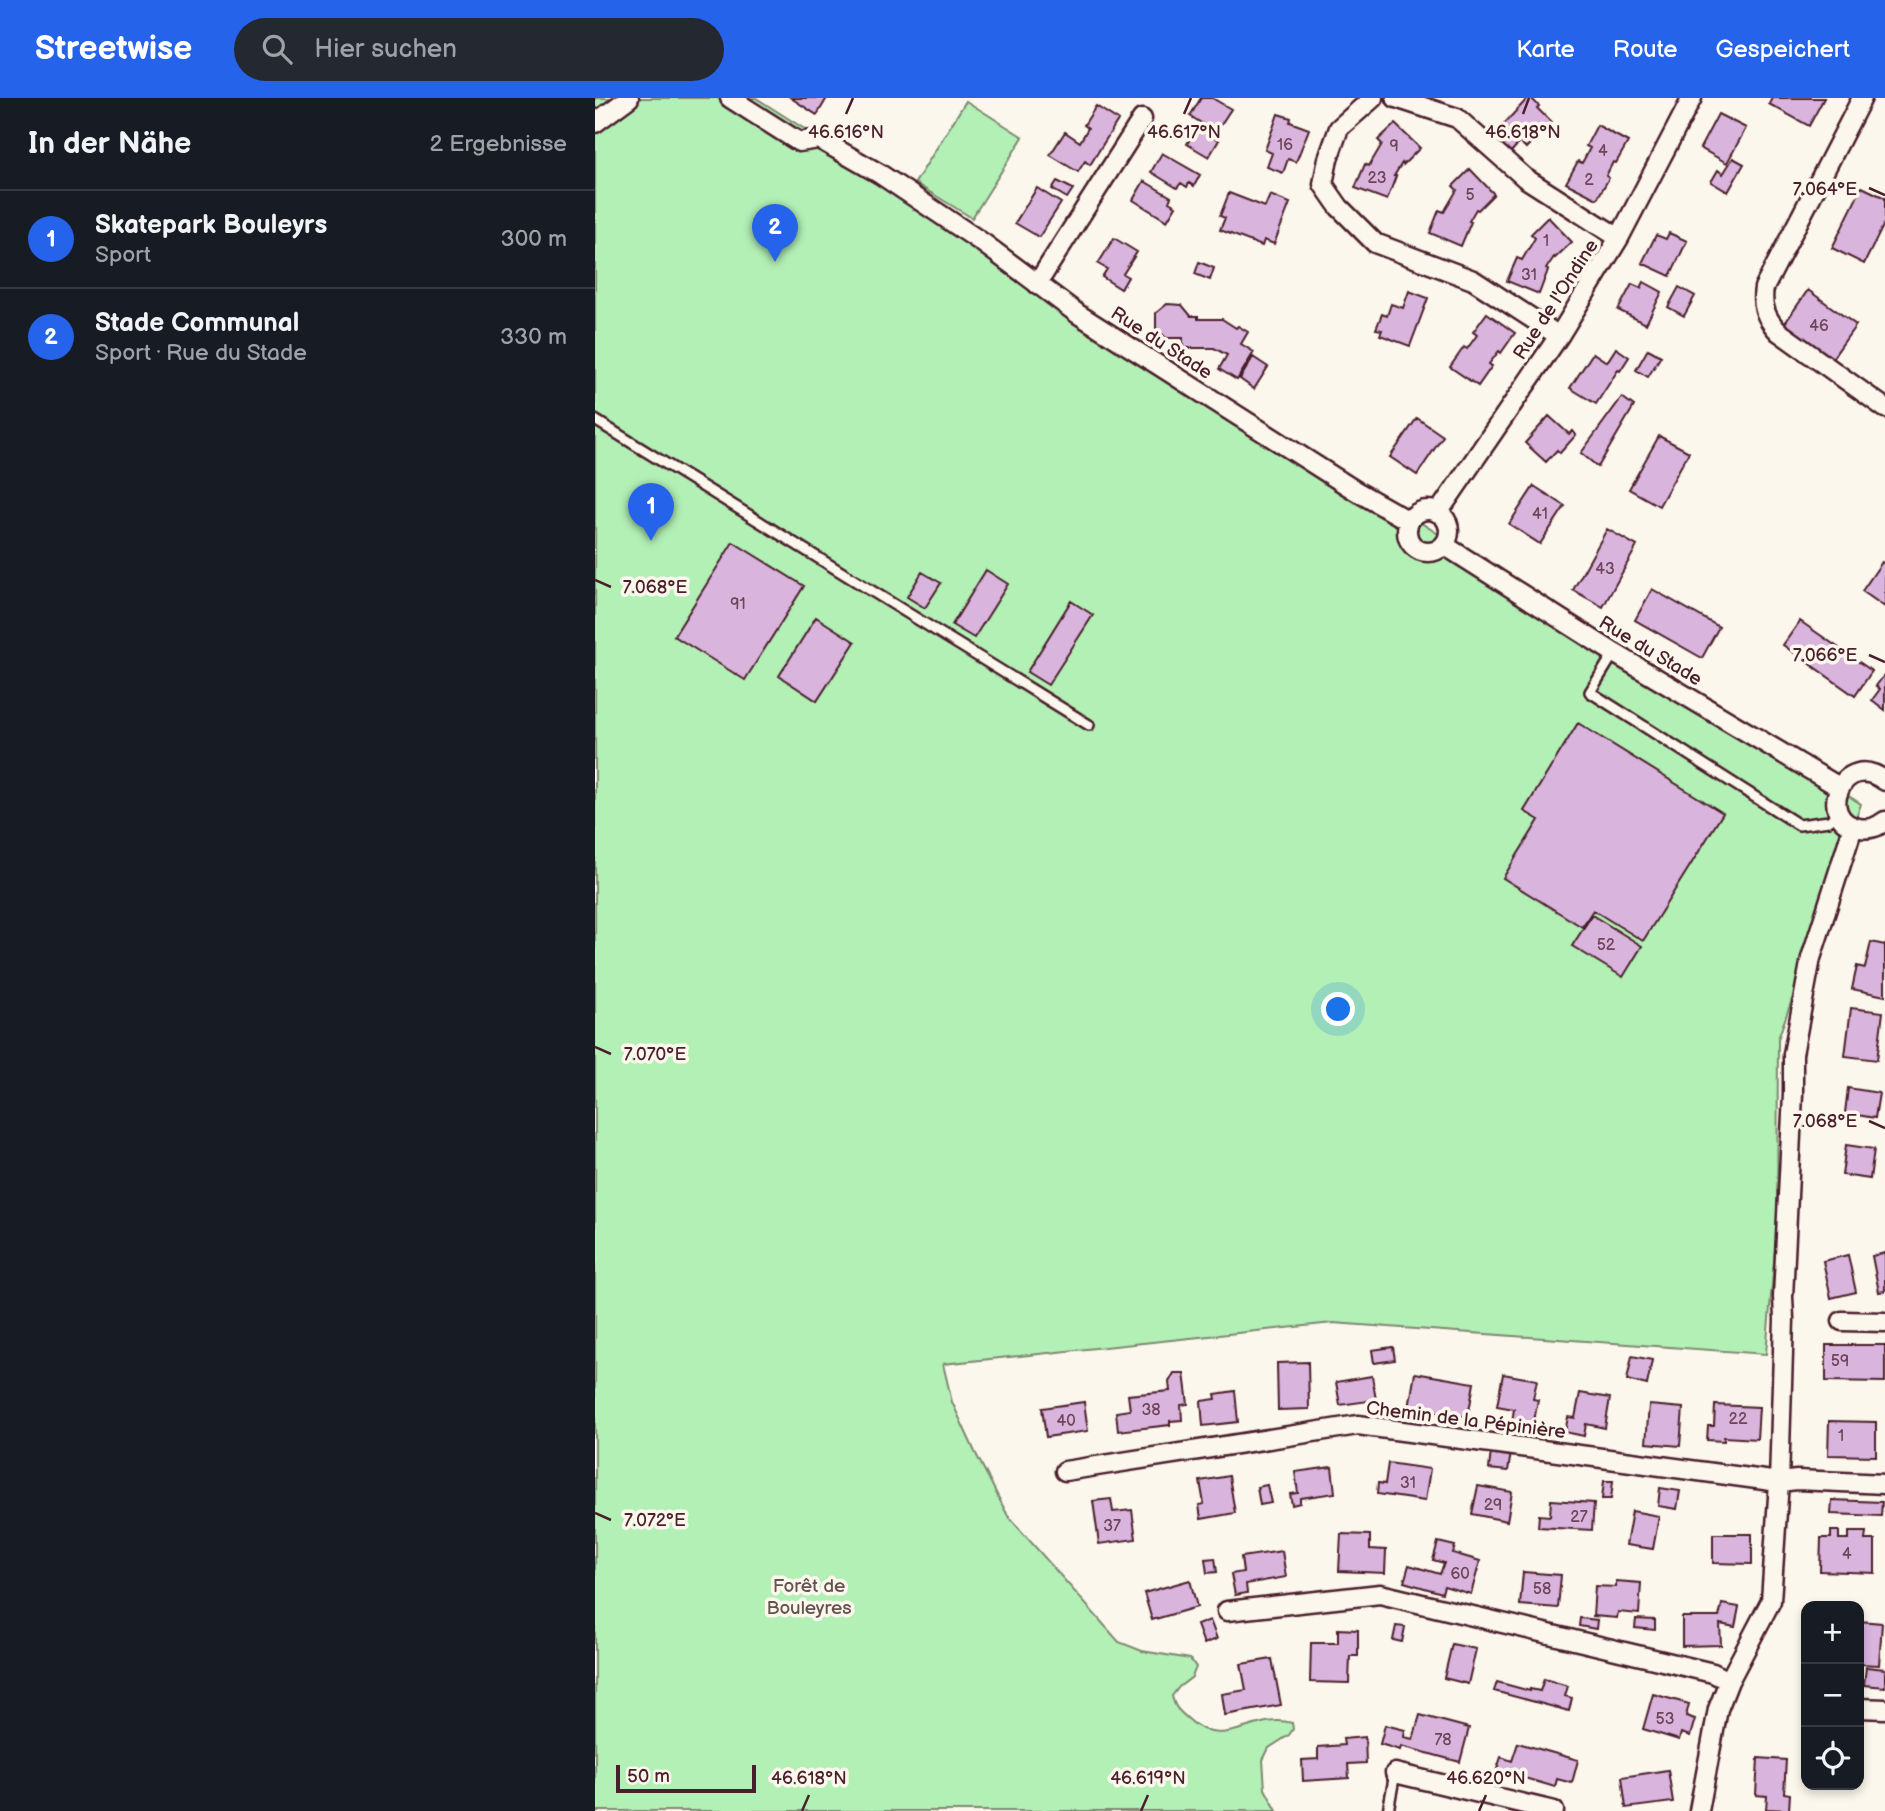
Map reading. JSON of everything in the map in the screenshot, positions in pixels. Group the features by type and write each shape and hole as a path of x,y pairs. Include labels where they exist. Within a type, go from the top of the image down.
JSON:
{"street":[{"path":"595,124 629,98"},
{"name":"Rue du Stade","path":"730,98 799,142 819,139 880,174 1090,321 1333,476 1409,521"},
{"path":"1373,98 1339,128 1328,159 1323,184 1339,207 1375,243 1473,280 1559,335"},
{"path":"1396,98 1457,118 1525,178 1619,238"},
{"name":"Rue de l'Ondine","path":"1438,513 1559,335 1619,238 1692,98"},
{"path":"1862,98 1764,288 1763,298 1765,312 1779,332 1885,408"},
{"path":"1037,284 1142,119"},
{"path":"1425,510 1438,513 1444,518 1449,531 1444,545 1429,552 1413,547 1406,532 1409,521 1425,510"},
{"name":"Rue du Stade","path":"1444,545 1614,653 1839,788"},
{"path":"1885,781 1876,775 1863,772 1850,776 1839,788 1836,802 1839,813 1853,827 1870,829 1885,821"},
{"path":"1699,1811 1718,1709 1729,1681 1771,1601 1779,1482 1793,1054 1811,958 1853,827"},
{"path":"1842,1321 1885,1322"},
{"name":"Chemin de la Pépinière","path":"1065,1471 1358,1425 1779,1482 1797,1480 1885,1485"},
{"path":"1227,1611 1380,1594 1713,1673 1729,1681"},
{"path":"1864,1708 1885,1709"},
{"path":"1395,1773 1554,1811"}],"lane":[{"path":"595,421 1089,725"},
{"path":"1614,653 1590,692 1799,825 1829,821 1839,813"},
{"path":"1388,1811 1395,1773"}],"green space":[{"name":"Forêt de Bouleyres","path":"595,98 756,98 1861,804 1778,1039 1777,1226 1766,1354 1333,1323 943,1364 952,1402 1008,1516 1119,1642 1142,1651 1190,1659 1196,1667 1192,1677 1172,1696 1179,1711 1201,1728 1214,1732 1226,1733 1277,1721 1292,1723 1293,1729 1289,1735 1269,1748 1263,1760 1265,1789 1277,1811 595,1811"},
{"path":"966,101 1023,137 972,218 915,183"}],"building":[{"path":"791,98 827,98 817,115"},
{"path":"1201,98 1212,98 1231,109 1216,132 1190,116"},
{"path":"1528,98 1539,106 1537,108 1551,122 1526,148 1520,142 1510,153 1497,141 1508,130 1503,125"},
{"path":"1772,98 1824,98 1809,126 1769,104"},
{"path":"1096,106 1118,120 1090,165 1085,161 1078,172 1050,155 1065,132 1080,142 1088,128 1084,125"},
{"path":"1278,114 1309,129 1296,162 1288,159 1283,173 1267,167 1272,153 1265,150"},
{"path":"1718,114 1746,128 1727,163 1700,148"},
{"path":"1395,124 1420,148 1403,165 1402,163 1394,176 1387,200 1355,188 1365,164 1369,166 1382,144 1378,140"},
{"path":"1597,125 1628,142 1616,163 1613,162 1606,176 1609,178 1597,199 1566,183 1578,161 1582,163 1590,148 1586,146"},
{"path":"1197,127 1219,140 1209,157 1187,144"},
{"path":"1162,153 1200,175 1194,186 1189,183 1187,187 1181,183 1177,188 1151,172"},
{"path":"1733,158 1744,164 1728,192 1711,182 1718,170 1723,174"},
{"path":"1470,169 1494,194 1476,209 1461,246 1430,233 1439,210 1444,212 1457,190 1453,186"},
{"path":"1057,181 1073,189 1067,198 1052,189"},
{"path":"1144,181 1171,197 1169,202 1176,206 1167,221 1133,200"},
{"path":"1862,187 1885,198 1885,222 1864,264 1832,248"},
{"path":"1037,188 1061,203 1039,237 1015,223"},
{"path":"1229,193 1265,207 1270,195 1290,203 1274,244 1264,240 1262,246 1220,230 1225,218 1220,216"},
{"path":"1548,217 1572,242 1554,257 1546,269 1548,270 1539,294 1507,281 1517,258 1522,260 1535,238 1531,234"},
{"path":"1669,233 1687,241 1670,276 1642,263 1656,235 1666,239"},
{"path":"1114,238 1137,252 1123,274 1128,277 1121,289 1102,277 1107,269 1098,264"},
{"path":"1199,262 1214,268 1210,280 1195,274"},
{"path":"1644,282 1662,292 1646,324 1618,310 1632,284 1641,288"},
{"path":"1679,287 1695,296 1684,316 1668,307"},
{"path":"1808,290 1856,325 1831,360 1783,326"},
{"path":"1409,291 1428,298 1410,346 1380,335 1382,330 1376,329 1382,314 1387,316 1391,304 1403,308"},
{"path":"1167,304 1182,305 1191,316 1198,316 1198,319 1222,319 1248,332 1241,344 1254,352 1237,380 1219,369 1227,355 1214,348 1183,348 1183,338 1166,338 1156,328 1156,313"},
{"path":"1487,313 1515,333 1501,353 1499,351 1489,364 1492,366 1478,386 1450,367 1464,347 1467,349 1477,335 1473,332"},
{"path":"1616,348 1629,357 1596,404 1570,388 1593,353 1607,362"},
{"path":"1648,349 1661,356 1648,377 1636,370"},
{"path":"1253,357 1268,367 1254,389 1240,379"},
{"path":"1622,397 1634,406 1598,467 1581,453"},
{"path":"1549,416 1569,434 1573,431 1576,435 1560,453 1557,450 1546,462 1525,443"},
{"path":"1417,418 1443,436 1417,475 1390,457"},
{"path":"1659,436 1689,452 1659,506 1629,489"},
{"path":"1534,486 1565,506 1540,544 1509,524"},
{"path":"1607,529 1637,546 1603,607 1573,590"},
{"path":"733,542 804,586 745,680 674,636"},
{"path":"1882,562 1885,564 1885,607 1862,591"},
{"path":"986,570 1008,584 974,638 952,625"},
{"path":"922,572 941,583 925,608 907,597"},
{"path":"1652,589 1719,627 1702,658 1635,620"},
{"path":"1071,601 1093,615 1048,685 1027,672"},
{"path":"816,617 855,642 817,701 779,676"},
{"path":"1800,621 1872,671 1855,696 1783,645"},
{"path":"1885,674 1885,710 1872,700 1880,689 1876,686"},
{"path":"1578,723 1723,813 1643,941 1593,910 1582,927 1503,878 1539,820 1524,811"},
{"path":"1592,915 1642,946 1623,977 1572,946"},
{"path":"1871,942 1885,945 1885,996 1852,989 1857,966 1865,968"},
{"path":"1851,1008 1883,1012 1877,1060 1845,1056"},
{"path":"1848,1088 1879,1093 1875,1118 1845,1113"},
{"path":"1846,1145 1874,1149 1870,1179 1842,1175"},
{"path":"1885,1253 1885,1291 1879,1292 1872,1256"},
{"path":"1848,1255 1856,1292 1831,1298 1823,1261"},
{"path":"1826,1345 1885,1345 1885,1382 1826,1381"},
{"path":"1393,1347 1395,1360 1374,1363 1372,1350"},
{"path":"1632,1356 1652,1360 1647,1385 1627,1380"},
{"path":"1308,1362 1309,1409 1278,1410 1277,1363"},
{"path":"1174,1373 1184,1373 1188,1404 1181,1405 1182,1420 1170,1421 1170,1425 1118,1431 1116,1412 1130,1410 1128,1395 1170,1391 1169,1382"},
{"path":"1415,1373 1474,1383 1468,1417 1409,1408"},
{"path":"1503,1374 1537,1380 1533,1399 1538,1400 1533,1426 1512,1422 1514,1409 1497,1406"},
{"path":"1372,1376 1376,1400 1340,1405 1336,1382"},
{"path":"1235,1391 1238,1422 1203,1426 1201,1401 1216,1399 1215,1394"},
{"path":"1580,1393 1610,1398 1605,1428 1586,1424 1584,1436 1565,1432 1568,1417 1575,1418"},
{"path":"1084,1402 1088,1431 1046,1437 1042,1408"},
{"path":"1649,1405 1683,1408 1680,1446 1646,1443"},
{"path":"1715,1405 1759,1407 1757,1439 1724,1437 1724,1441 1707,1440 1708,1426 1714,1426"},
{"path":"1829,1421 1876,1422 1876,1456 1828,1455"},
{"path":"1491,1451 1511,1453 1508,1471 1489,1469"},
{"path":"1388,1463 1430,1469 1425,1501 1377,1494 1378,1483 1385,1484"},
{"path":"1332,1467 1335,1493 1300,1498 1300,1503 1292,1505 1290,1494 1298,1493 1295,1472"},
{"path":"1229,1476 1235,1513 1201,1519 1199,1505 1204,1504 1200,1481"},
{"path":"1604,1481 1613,1481 1611,1499 1602,1499"},
{"path":"1267,1485 1271,1503 1260,1505 1257,1487"},
{"path":"1478,1486 1512,1492 1507,1521 1472,1514"},
{"path":"1660,1488 1680,1491 1677,1509 1658,1506"},
{"path":"1111,1499 1113,1512 1132,1510 1136,1539 1099,1544 1093,1501"},
{"path":"1551,1500 1594,1503 1592,1530 1538,1527 1539,1515 1550,1516"},
{"path":"1832,1500 1882,1502 1881,1516 1831,1514"},
{"path":"1632,1511 1659,1516 1653,1549 1626,1545"},
{"path":"1831,1531 1839,1531 1839,1539 1849,1539 1849,1532 1866,1532 1865,1540 1875,1540 1875,1573 1820,1571 1821,1538 1831,1538"},
{"path":"1341,1534 1370,1535 1370,1549 1386,1550 1385,1573 1339,1571"},
{"path":"1713,1534 1752,1534 1752,1564 1713,1563"},
{"path":"1438,1542 1455,1546 1453,1553 1480,1561 1471,1594 1444,1586 1442,1593 1404,1582 1409,1565 1440,1574 1444,1563 1433,1560"},
{"path":"1282,1551 1286,1577 1246,1584 1247,1593 1235,1595 1231,1574 1243,1572 1241,1557"},
{"path":"1215,1558 1217,1572 1207,1573 1205,1559"},
{"path":"1523,1572 1561,1575 1558,1608 1520,1605"},
{"path":"1190,1580 1197,1607 1152,1620 1144,1593"},
{"path":"1616,1581 1641,1583 1639,1614 1618,1612 1617,1618 1593,1616 1595,1586 1616,1587"},
{"path":"1722,1604 1739,1607 1735,1627 1720,1624 1721,1645 1682,1646 1682,1617 1719,1617"},
{"path":"1580,1618 1597,1620 1596,1629 1579,1626"},
{"path":"1636,1619 1655,1620 1655,1630 1635,1628"},
{"path":"1210,1620 1217,1639 1204,1644 1197,1625"},
{"path":"1864,1621 1882,1623 1879,1665 1864,1664"},
{"path":"1396,1626 1405,1627 1402,1642 1393,1640"},
{"path":"1338,1629 1358,1630 1358,1656 1350,1656 1349,1683 1310,1682 1311,1643 1338,1643"},
{"path":"1452,1644 1476,1649 1468,1684 1444,1678"},
{"path":"1272,1659 1281,1705 1225,1715 1222,1694 1246,1690 1241,1664"},
{"path":"1866,1667 1885,1669 1885,1687 1864,1685"},
{"path":"1544,1679 1568,1686 1565,1696 1572,1698 1569,1711 1494,1691 1497,1682 1540,1691"},
{"path":"1653,1694 1689,1704 1686,1716 1695,1719 1690,1736 1681,1733 1679,1740 1643,1729"},
{"path":"1420,1715 1469,1728 1460,1762 1401,1746 1400,1750 1380,1744 1385,1725 1405,1730 1404,1737 1413,1739"},
{"path":"1365,1737 1366,1763 1348,1764 1349,1778 1303,1781 1302,1760 1318,1759 1318,1747 1344,1745 1343,1739"},
{"path":"1518,1743 1578,1760 1572,1783 1557,1779 1555,1787 1496,1772 1501,1757 1512,1761"},
{"path":"1758,1758 1786,1760 1784,1793 1790,1794 1789,1810 1766,1809 1767,1796 1756,1795"},
{"path":"1668,1770 1673,1802 1626,1808 1622,1777"}],"place":[{"name":"Stade Communal","path":"775,262"},
{"name":"Skatepark Bouleyrs","path":"651,541"}]}
